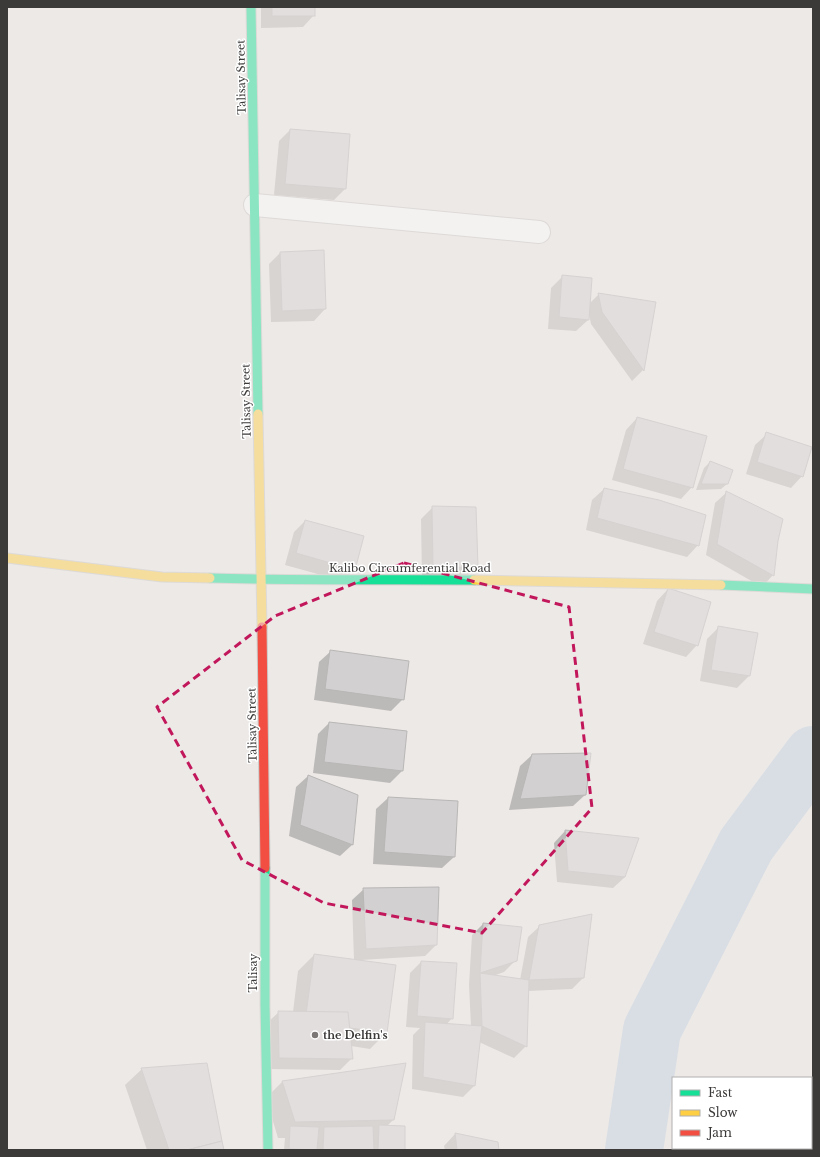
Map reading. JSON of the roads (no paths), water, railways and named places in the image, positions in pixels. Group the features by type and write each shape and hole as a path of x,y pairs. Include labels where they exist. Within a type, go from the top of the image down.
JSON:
{"street":[{"name":"Talisay Street","path":"251,7 265,795"},
{"path":"255,206 539,232"},
{"name":"Kalibo Circumferential Road","path":"7,558 162,577 261,580 410,579 711,584 813,589"},
{"name":"Talisay","path":"265,795 264,1005 268,1150"}],"waterway":[{"path":"634,1150 652,1030 746,845 813,755"}],"place":[{"name":"the Delfin's","path":"315,1035"}]}
